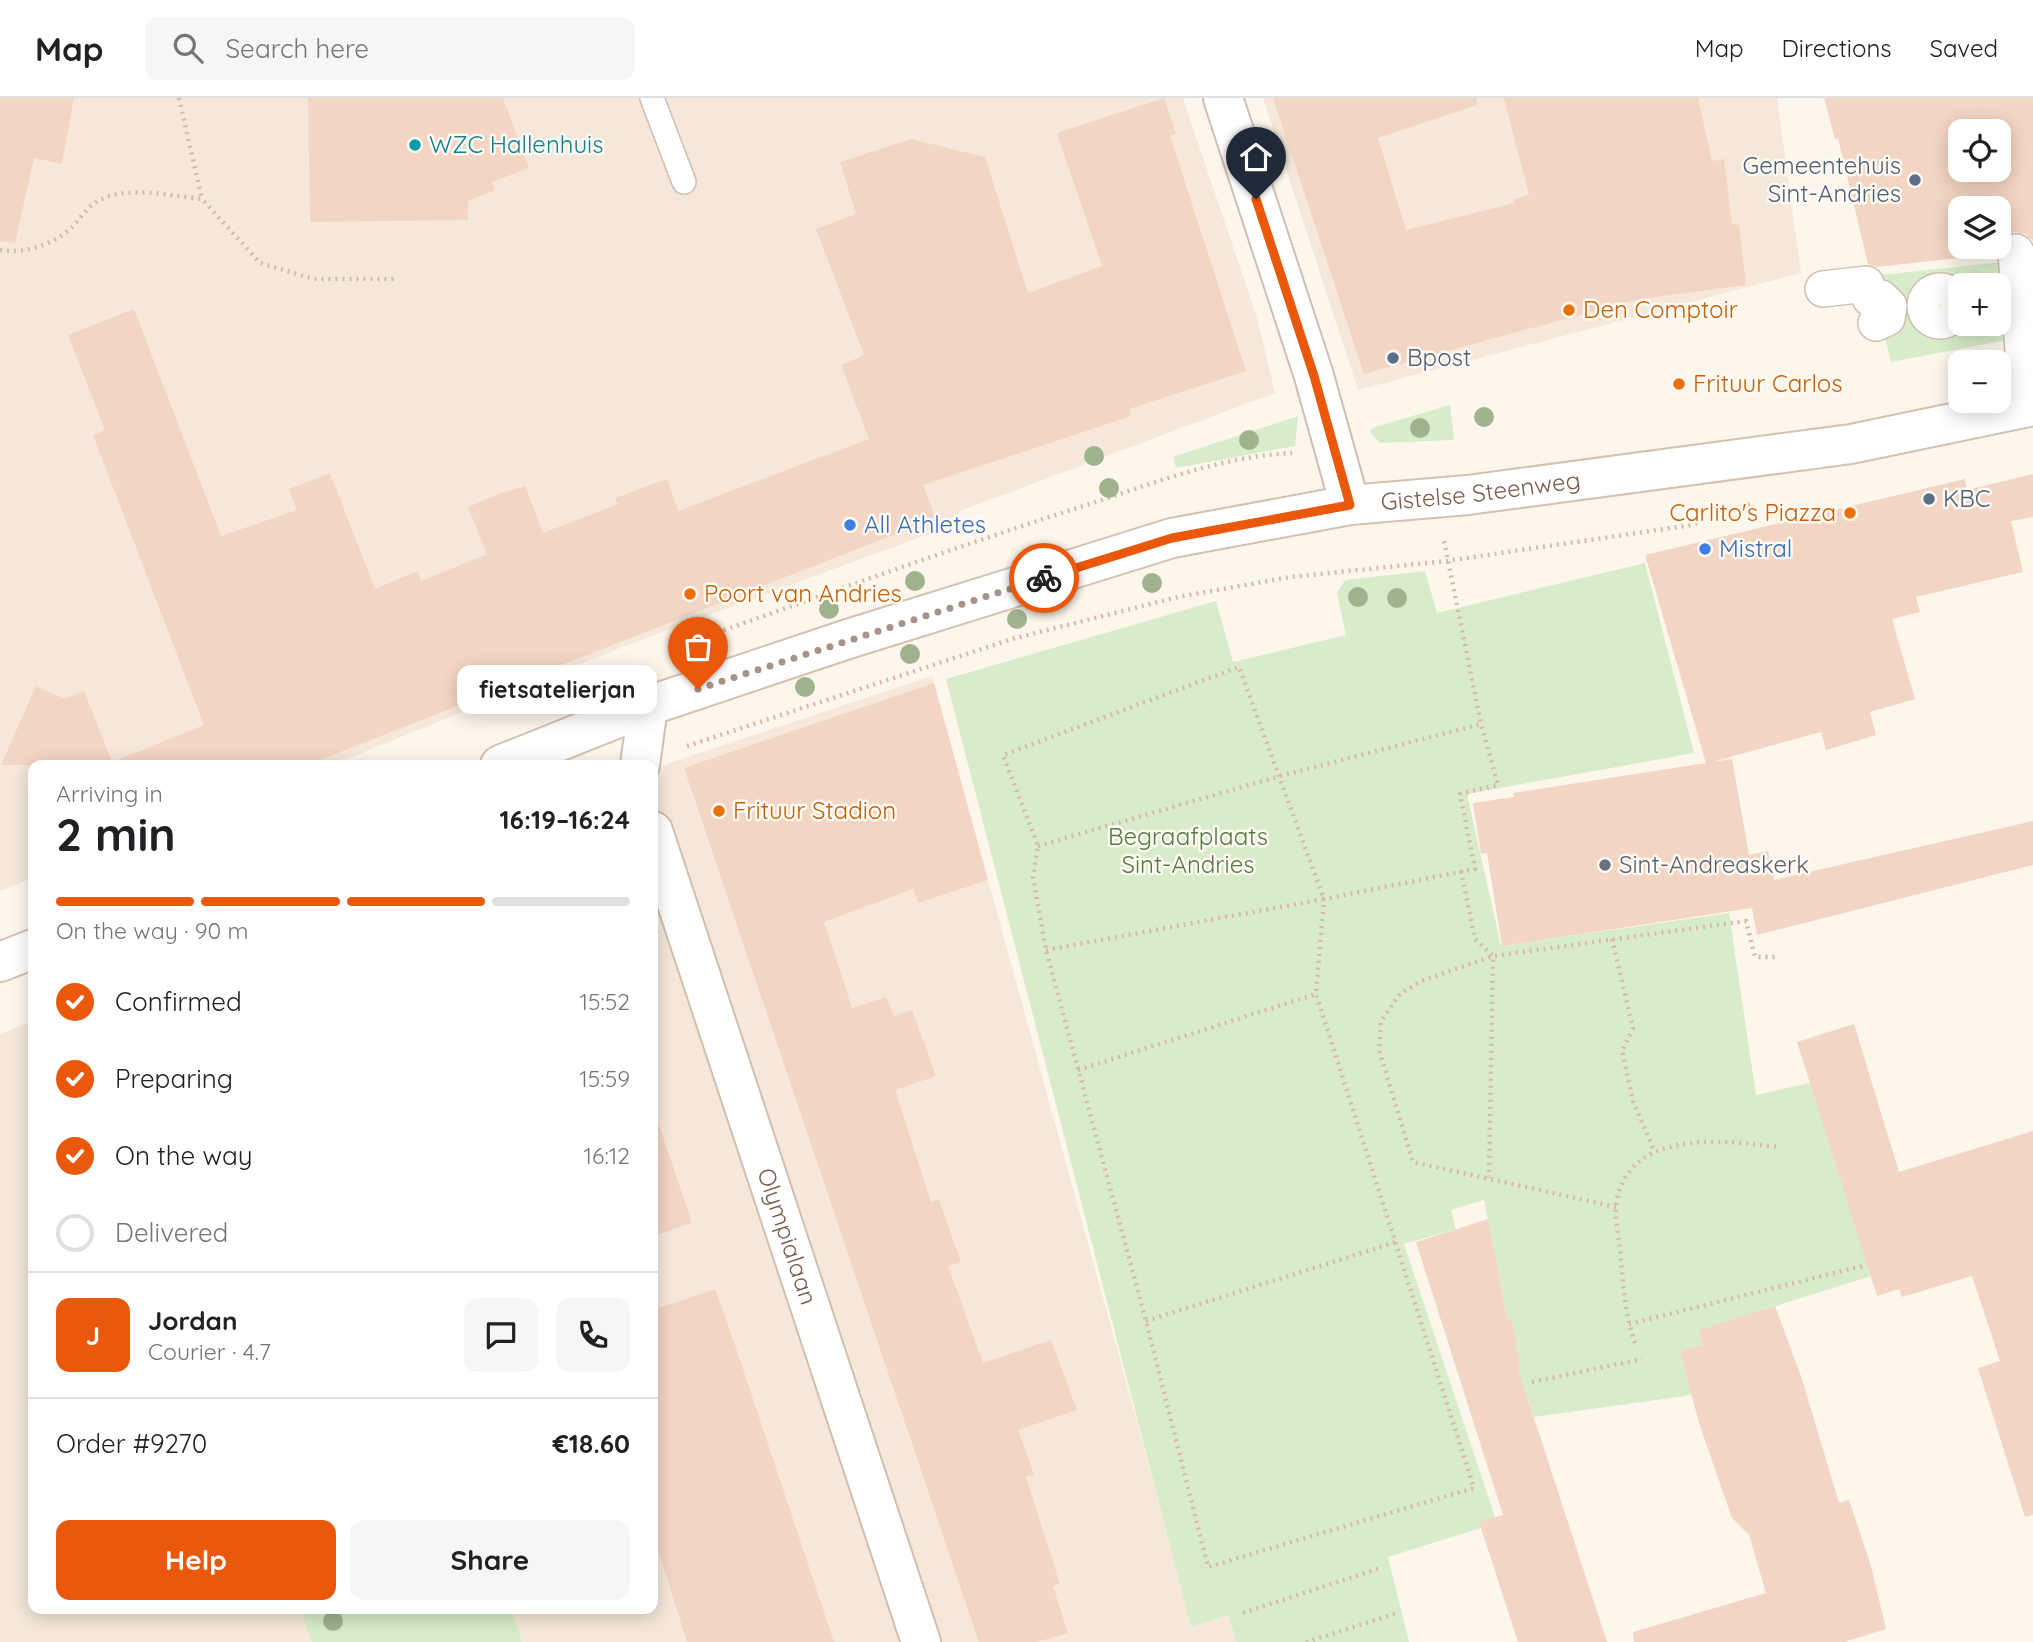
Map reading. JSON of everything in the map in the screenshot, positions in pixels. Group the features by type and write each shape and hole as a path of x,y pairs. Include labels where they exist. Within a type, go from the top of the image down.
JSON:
{"main road":[{"path":"1223,98 1350,505"},
{"name":"Gistelse Steenweg","path":"513,760 648,706 848,639 1172,538 1350,505 1468,495 1851,444 2030,407"},
{"path":"641,760 648,706"},
{"name":"Olympialaan","path":"658,846 921,1642"},
{"path":"0,962 28,951"}],"street":[{"path":"2016,252 2017,297 2030,407"},
{"path":"1823,289 1866,284 1870,298 1884,299 1883,316 1947,305"}],"lane":[{"path":"652,98 684,182"}],"path":[{"path":"178,98 202,200 260,263 314,279 396,279"},
{"path":"0,250 13,253 43,245 68,231 96,202 134,192 202,200"},
{"path":"670,650 960,546 1165,480 1237,460 1335,451"},
{"path":"1046,950 1475,869 1460,794 1498,785 1481,724 1446,561 1442,508 1468,495"},
{"path":"652,760 1012,639 1178,597 1291,577 1446,561 1692,525 1762,500"},
{"path":"1239,667 1324,899 1316,994 1474,1488 1208,1567 1146,1321 1046,950 1033,877 1038,846 1003,755 1239,667"},
{"path":"1038,846 1280,776 1481,724"},
{"path":"1461,871 1475,939 1493,956 1489,1178"},
{"path":"1616,1207 1413,1162 1379,1050 1381,1021 1400,994 1421,981 1493,956 1746,921 1755,957 1775,957"},
{"path":"1612,939 1633,1028 1622,1051 1633,1101 1654,1150"},
{"path":"1078,1070 1316,994"},
{"path":"1635,1343 1629,1324 1616,1207 1627,1175 1654,1150 1713,1141 1780,1147"},
{"path":"1146,1321 1396,1242"},
{"path":"1629,1324 1867,1265"},
{"path":"1532,1382 1642,1359"},
{"path":"1243,1613 1380,1568"},
{"path":"1306,1642 1395,1614"}],"shaded area":[{"path":"0,98 1183,98 1257,318 1275,393 960,511 956,524 620,648 344,760 28,760 28,880 0,891"},
{"path":"1263,98 1777,98 1801,273 1358,390"},
{"path":"932,676 1191,1626 1228,1615 1237,1642 0,1642 0,1034 28,1023 28,1614 658,1614 658,769 672,762"}],"green space":[{"path":"2003,262 2005,273 1948,273 1948,287 1934,285 1920,297 1893,300 1871,276"},
{"path":"1922,313 1931,322 1947,322 1948,336 2011,335 2012,339 1891,362 1882,326 1894,316"},
{"path":"1450,405 1454,440 1380,443 1370,432 1372,428"},
{"path":"1298,416 1295,446 1176,468 1173,457"},
{"name":"Begraafplaats Sint-Andries","path":"1645,563 1694,753 1467,794 1501,946 1729,913 1756,1095 1810,1083 1871,1276 1700,1330 1702,1344 1680,1352 1692,1395 1534,1417 1518,1369 1520,1365 1512,1320 1508,1320 1505,1308 1484,1200 1451,1210 1456,1229 1404,1244 1497,1523 1388,1557 1409,1642 1237,1642 1228,1615 1191,1627 946,679 1216,601 1233,662 1346,635 1337,593 1345,580 1425,571 1437,613"},
{"path":"302,1614 513,1614 522,1642 312,1642"}],"building":[{"path":"0,98 74,98 62,164 34,158 15,243 0,241"},
{"name":"WZC Hallenhuis","path":"308,98 503,98 529,168 492,182 495,190 468,201 468,220 310,222"},
{"path":"1164,98 1176,134 1170,136 1246,371 1129,409 1131,416 923,485 936,518 320,760 117,760 204,725 93,435 105,430 68,335 134,309 221,536 297,510 289,489 330,473 375,589 418,571 421,581 487,554 468,507 502,493 525,486 543,533 618,504 615,498 667,479 678,511 869,439 841,365 864,355 816,229 856,214 840,162 911,139 985,157 1028,293 1102,266 1057,133"},
{"path":"1273,98 1476,98 1477,105 1378,138 1406,230 1515,203 1514,199 1529,195 1504,98 1698,98 1712,161 1724,159 1732,224 1739,225 1746,285 1634,300 1364,374"},
{"name":"Gemeentehuis Sint-Andries","path":"1824,98 2033,98 2033,241 2025,234 2011,233 2011,196 1948,196 1950,259 1876,267 1868,264 1838,138 1835,139"},
{"path":"2033,474 2033,517 2011,521 2023,572 1916,597 1920,612 1892,619 1915,699 1870,712 1876,735 1826,750 1821,732 1712,762 1732,759 1749,855 1768,851 1774,880 2033,821 2033,865 1757,935 1752,908 1502,946 1487,853 1481,854 1473,803 1514,797 1513,793 1706,763 1645,555 1965,479 1967,490"},
{"path":"934,683 988,880 918,903 913,889 824,922 852,1008 886,997 894,1016 912,1010 936,1076 895,1090 931,1202 939,1200 961,1262 948,1266 983,1363 1051,1340 1077,1410 1018,1430 1034,1474 1026,1477 1060,1584 1053,1586 1068,1633 1037,1642 979,1642 684,768"},
{"path":"36,686 64,699 84,691 111,760 28,760 28,765 1,765"},
{"path":"1854,1024 1899,1172 2033,1131 2033,1515 2025,1517 1978,1368 2000,1361 1972,1276 1902,1297 1899,1289 1877,1296 1797,1042"},
{"path":"658,1125 692,1223 658,1234"},
{"path":"1488,1219 1505,1308 1508,1320 1512,1319 1520,1365 1518,1369 1607,1642 1518,1642 1479,1522 1503,1515 1416,1242"},
{"path":"715,1289 834,1642 687,1642 658,1550 658,1308"},
{"path":"1775,1306 1802,1379 1839,1503 1849,1500 1871,1566 1886,1629 1844,1642 1634,1642 1633,1632 1766,1593 1749,1535 1732,1518 1699,1423 1680,1352 1702,1344 1699,1330"}],"way so far":[{"path":"698,689 1044,578"}],"place":[{"name":"WZC Hallenhuis","path":"415,145"},
{"name":"Gemeentehuis Sint-Andries","path":"1915,180"},
{"name":"Den Comptoir","path":"1569,310"},
{"name":"Bpost","path":"1393,358"},
{"name":"Frituur Carlos","path":"1679,384"},
{"name":"KBC","path":"1929,499"},
{"name":"Carlito's Piazza","path":"1850,513"},
{"name":"All Athletes","path":"850,525"},
{"name":"Mistral","path":"1705,549"},
{"name":"Poort van Andries","path":"690,594"},
{"name":"fietsatelierjan","path":"698,689"},
{"name":"Frituur Stadion","path":"719,811"},
{"name":"Sint-Andreaskerk","path":"1605,865"}],"route":[{"path":"1044,578 1172,538 1350,505 1314,376 1256,199"}]}
